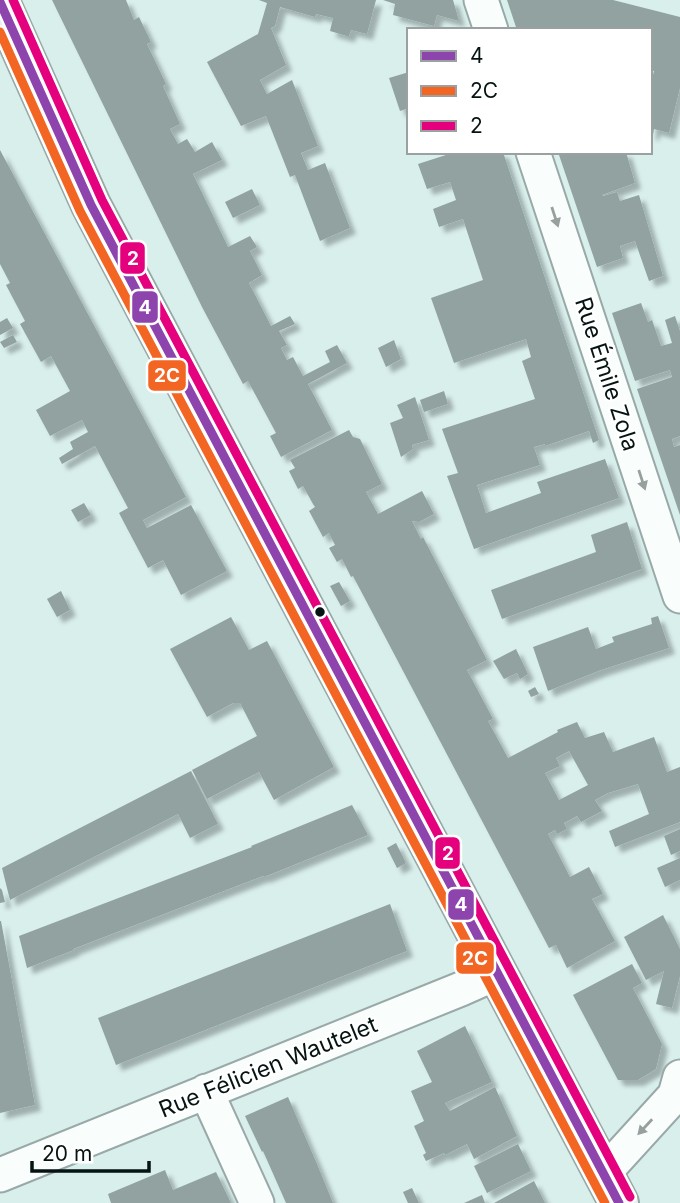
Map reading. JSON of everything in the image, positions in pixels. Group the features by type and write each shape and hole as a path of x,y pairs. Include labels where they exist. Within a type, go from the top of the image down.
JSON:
{"main road":[{"path":"0,2 91,205 612,1188"},
{"path":"0,62 91,205"}],"street":[{"path":"481,0 490,28"},
{"name":"Rue Émile Zola","path":"534,154 680,596"},
{"name":"Rue Félicien Wautelet","path":"0,1175 497,973"},
{"path":"612,1188 675,1095 680,1077"},
{"path":"206,1091 257,1203"}],"building":[{"path":"52,0 126,0 134,20 139,17 151,42 147,44 166,84 163,86 180,124 170,129 178,144 187,139 195,152 212,142 222,160 193,174 228,247 250,236 257,247 250,251 262,275 249,283 271,326 290,316 295,324 279,331 287,345 281,348 287,360 293,357 303,376 330,362 325,351 337,345 347,363 308,384 332,430 281,457 270,436 276,433 248,381 243,384 202,307"},
{"path":"259,0 376,0 367,34 351,30 347,36 330,31 333,18 316,14 315,17 280,7 275,26 271,28 286,65 260,80 267,94 292,80 318,146 301,153 308,170 325,163 350,228 320,241 295,175 290,177 266,116 241,126 207,62 258,34 267,3"},
{"path":"383,0 453,0 459,21 437,15 434,26 393,15 395,4"},
{"path":"507,0 613,0 680,17 680,88 669,133 654,129 652,135 652,28 516,28"},
{"path":"407,73 407,109 400,111 389,78"},
{"path":"0,150 186,497 143,520 147,528 191,505 227,571 181,595 163,560 148,568 119,513 128,508 95,446 62,464 59,458 73,449 70,442 88,432 82,420 50,436 36,410 70,391 51,356 41,362 20,324 25,321 6,285 10,283 0,264"},
{"path":"449,154 504,154 599,440 593,443 589,431 545,446 534,447 540,465 477,485 486,513 541,493 537,482 605,459 619,498 474,549 447,476 458,473 442,429 535,399 522,361 531,357 526,339 454,363 431,298 483,280 463,219 439,227 433,209 456,200 450,182 427,189 418,164"},
{"path":"559,154 627,154 635,183 602,195 617,192 620,201 639,195 663,276 649,281 635,241 620,246 623,258 597,267"},
{"path":"252,189 260,205 233,218 225,202"},
{"path":"641,303 648,322 652,320 661,346 672,343 665,320 675,316 680,331 680,436 672,439 674,447 680,445 680,515 637,389 672,377 670,370 635,381 612,313"},
{"path":"7,318 13,328 0,335 0,322"},
{"path":"13,335 17,342 4,348 0,342"},
{"path":"394,340 401,359 386,367 378,348"},
{"path":"444,391 448,404 424,412 420,400"},
{"path":"415,397 429,440 412,445 413,449 401,457 390,423 403,418 397,405"},
{"path":"349,430 353,437 360,439 382,484 366,492 378,514 422,491 434,514 419,522 412,521 487,660 467,670 493,719 488,721 508,758 558,732 557,730 577,722 585,738 604,732 613,752 654,737 667,772 680,767 680,822 615,847 609,831 649,814 638,784 595,800 602,811 581,822 577,816 564,823 567,829 557,834 555,830 548,834 570,877 589,867 603,894 592,899 615,941 567,968 556,945 549,948 353,576 351,577 342,559 337,562 329,548 335,545 329,533 323,537 309,511 315,507 303,486 298,489 289,471 295,468 290,460","holes":["569,751 588,785 559,800 545,773 560,766 556,758"]},
{"path":"84,503 91,515 78,522 71,510"},
{"path":"627,522 642,569 502,619 491,590 596,552 591,535"},
{"path":"339,582 350,601 341,606 330,586"},
{"path":"61,591 70,610 57,617 47,599"},
{"path":"658,616 669,648 548,691 533,647 588,627 596,649 614,642 612,637 652,624 651,618"},
{"path":"231,617 249,650 267,641 334,767 274,800 259,772 207,799 192,770 257,736 240,703 233,703 207,717 170,649"},
{"path":"516,649 528,674 520,679 517,673 504,679 493,661"},
{"path":"535,687 539,694 531,697 528,691"},
{"path":"191,771 218,824 190,838 178,814 10,900 2,868"},
{"path":"352,805 368,835 27,968 19,936 252,847"},
{"path":"680,829 680,851 671,855 664,836"},
{"path":"396,843 406,863 397,868 387,848"},
{"path":"680,858 680,880 665,887 657,868"},
{"path":"0,888 5,902 0,903"},
{"path":"390,904 407,951 116,1065 98,1018"},
{"path":"663,915 680,949 680,976 672,1008 656,1004 664,971 646,980 624,937"},
{"path":"0,921 35,1105 0,1113"},
{"path":"632,964 642,983 633,988 662,1044 656,1069 638,1080 618,1080 573,995"},
{"path":"465,1026 492,1082 445,1103 450,1111 495,1087 517,1136 474,1159 467,1144 426,1161 423,1155 426,1153 414,1126 424,1121 411,1091 432,1082 417,1051"},
{"path":"288,1097 333,1203 286,1203 245,1116"},
{"path":"518,1144 531,1171 487,1193 474,1166"},
{"path":"165,1170 173,1190 216,1172 231,1203 111,1203 108,1194"},
{"path":"534,1181 545,1203 494,1203"},
{"path":"412,1188 419,1203 408,1203 403,1192"},
{"path":"482,1195 485,1203 464,1203"}],"transit line":[{"name":"2","path":"13,0 102,200 630,1197"},
{"name":"4","path":"0,2 91,205 619,1203"},
{"name":"2C","path":"0,32 80,211 605,1203"}]}
